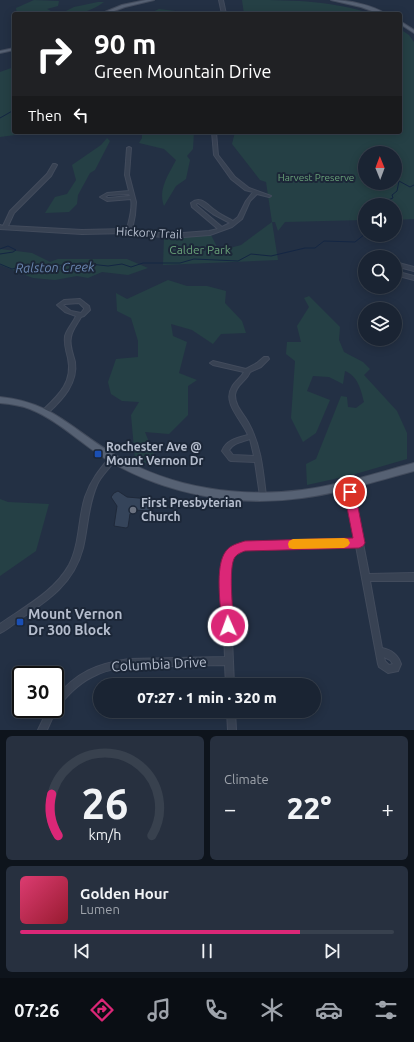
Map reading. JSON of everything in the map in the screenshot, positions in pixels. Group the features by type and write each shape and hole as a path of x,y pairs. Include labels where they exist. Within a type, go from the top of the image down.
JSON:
{"main road":[{"path":"108,12 124,6 152,0"},
{"path":"333,0 362,6 378,12"},
{"path":"402,23 414,32"},
{"path":"0,52 12,49"},
{"path":"0,400 21,402 46,411 87,442 113,458 155,478 190,488 228,495 263,496 300,494 346,485 414,467"}],"street":[{"path":"221,0 224,12"},
{"path":"214,134 215,151 220,163 238,184 255,193 269,196"},
{"path":"129,148 127,175 133,194 134,207 129,231"},
{"path":"3,227 12,212 49,175 55,165"},
{"name":"Hickory Trail","path":"3,227 87,232 129,231 170,236 210,233 221,230 240,218 248,201 255,193"},
{"path":"107,194 133,194 107,200 102,197 107,194"},
{"path":"221,230 194,206 194,203 197,201 201,202 215,213 234,223"},
{"path":"402,266 414,269"},
{"path":"402,275 414,278"},
{"path":"46,411 64,392 70,380 72,368 68,342 71,330 79,315"},
{"path":"213,363 247,371 259,365 266,359"},
{"path":"238,369 235,373 242,379"},
{"path":"247,371 246,375 233,390 232,400 252,436 258,459 263,496"},
{"path":"252,436 230,444 225,448 225,452 231,458 258,459"},
{"path":"0,629 44,599 66,575 79,548 92,487 101,472 113,458"},
{"path":"346,485 350,492 380,652"},
{"path":"230,678 225,568 230,554 245,546 359,543"},
{"path":"366,578 414,576"},
{"name":"Columbia Drive","path":"64,693 88,674 107,666 129,663 229,661"},
{"path":"42,730 48,718"},
{"path":"231,718 232,730"}],"green space":[{"path":"34,0 59,1 58,6 47,9 53,12 17,12 16,8"},
{"path":"242,0 324,3 366,12 244,12"},
{"path":"104,2 93,9 82,12 64,12 74,7"},
{"path":"159,9 184,12 152,12"},
{"name":"Harvest Preserve","path":"402,30 409,35 414,42 414,219 402,220 402,198 358,198 358,220 285,222 278,231 275,222 272,222 266,182 260,180 232,144 234,134 402,134"},
{"path":"12,68 12,134 23,134 0,137 0,72"},
{"path":"142,134 194,134 193,149 187,156 190,160 186,179 176,186 164,206 162,200 163,188 176,160 164,149 139,143 142,138"},
{"path":"107,138 110,141 95,170 90,173 78,195 77,204 69,212 45,213 55,197 67,194 76,180 72,165 101,145"},
{"name":"Calder Park","path":"272,222 278,260 163,265 164,237 211,235 219,251 241,245"},
{"path":"0,249 32,253 50,262 58,259 127,259 148,268 128,275 102,272 88,278 77,276 55,280 33,278 0,265"},
{"path":"168,280 187,286 207,286 226,291 225,303 242,321 246,333 221,334 213,344 192,330 171,324 173,336 187,342 179,373 197,380 188,386 188,415 169,434 145,432 159,467 135,460 131,415 139,402 122,401 111,394 108,382 116,359 138,357 138,341 131,318 117,311 116,293 127,299"},
{"path":"309,296 340,327 339,340 344,352 363,362 370,369 364,375 397,411 407,433 407,459 352,475 307,485 306,464 316,459 341,396 347,397 348,407 356,408 364,402 356,380 349,373 345,371 343,384 329,377 313,376 307,391 330,400 316,433 303,442 291,418 295,361 286,354 287,342 301,342 297,326 309,307 304,298"},
{"path":"0,499 8,502 49,504 36,551 0,576"}],"building":[{"name":"First Presbyterian Church","path":"118,491 127,497 152,500 151,510 134,510 130,514 128,527 114,526 117,506 111,497"}],"waterway":[{"path":"0,118 12,111"},
{"name":"Ralston Creek","path":"393,198 392,195 397,191 399,181 410,187 414,185"},
{"name":"Ralston Creek","path":"0,264 12,269 25,266 71,265 81,263 108,266 122,264 131,267 143,263 180,263 194,259 238,261 251,254 271,256 305,248 315,248 324,241 355,242 358,240"},
{"name":"Ralston Creek","path":"0,249 8,246 16,250 13,252 0,254"}],"slow traffic":[{"path":"293,544 344,543"}],"place":[{"name":"Rochester Ave @ Mount Vernon Dr","path":"98,454"},
{"name":"First Presbyterian Church","path":"133,510"},
{"name":"Mount Vernon Dr 300 Block","path":"20,622"}],"route":[{"path":"228,626 225,568 230,554 245,546 359,543 350,492"}]}
